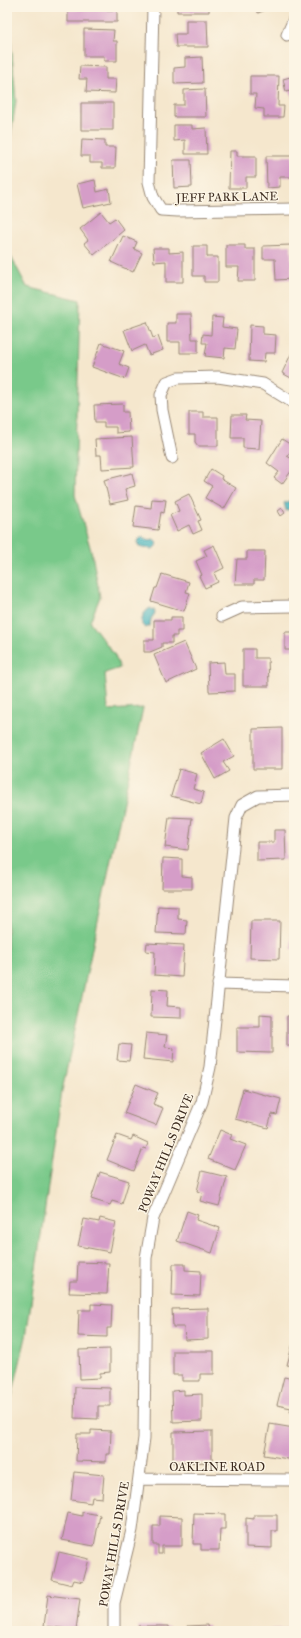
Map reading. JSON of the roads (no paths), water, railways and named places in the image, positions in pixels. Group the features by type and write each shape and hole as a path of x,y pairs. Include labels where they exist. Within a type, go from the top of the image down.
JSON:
{"street":[{"name":"JEFF PARK LANE","path":"153,7 149,182 153,197 161,210 294,209"},
{"path":"287,35 294,19"},
{"path":"172,458 162,410 161,395 167,382 178,378 218,377 263,384 294,403"},
{"path":"222,616 242,607 294,606"},
{"name":"POWAY HILLS DRIVE","path":"114,1631 114,1603 132,1530 144,1438 146,1258 153,1218 202,1102 210,1067 236,818 242,805 258,796 294,795"},
{"path":"218,984 294,986"},
{"name":"OAKLINE ROAD","path":"139,1479 294,1480"}],"water":[{"path":"294,499 294,507 286,511 284,503"},
{"path":"142,537 148,540 154,539 157,545 153,549 142,548 138,545 138,540"},
{"path":"150,608 154,610 155,613 151,619 150,626 145,628 142,625 143,617 146,611"}]}
